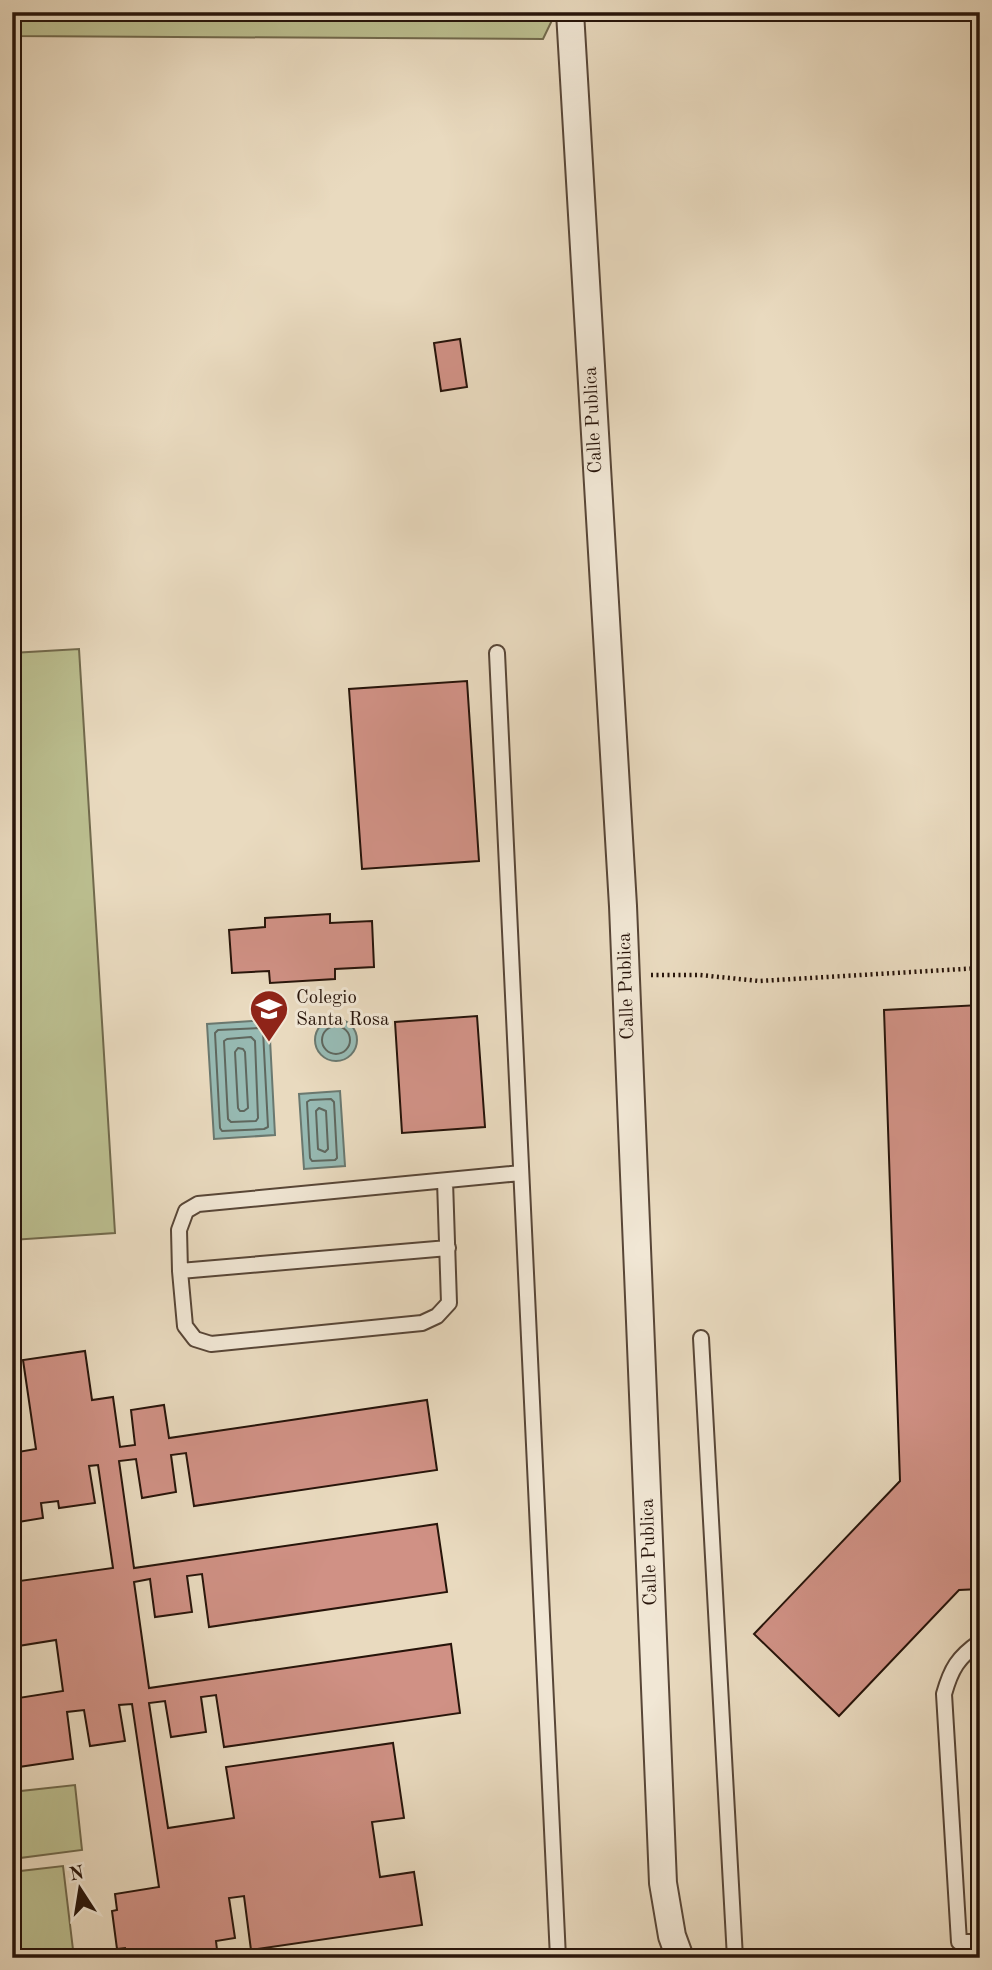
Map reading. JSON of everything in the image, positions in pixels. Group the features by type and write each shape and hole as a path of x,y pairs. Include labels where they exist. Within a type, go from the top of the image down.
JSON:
{"street":[{"name":"Calle Publica","path":"570,12 626,975 663,1882 672,1936 680,1958"}],"lane":[{"path":"497,653 558,1958"},
{"path":"445,1181 449,1303 437,1316 422,1324 211,1344 195,1339 185,1326 179,1230 186,1212 198,1204 521,1173"},
{"path":"180,1271 448,1248"},
{"path":"701,1338 735,1958"},
{"path":"980,1642 965,1652 950,1672 944,1694 959,1942 980,1942"}],"path":[{"path":"626,975 700,975 759,981 980,968"}],"green space":[{"path":"12,12 556,12 543,39 12,36"},
{"path":"79,649 115,1233 12,1240 12,653"},
{"path":"75,1785 82,1850 12,1859 12,1792"},
{"path":"63,1866 74,1958 12,1958 12,1872"}],"water":[{"path":"336,1019 351,1025 357,1040 351,1055 336,1061 321,1055 315,1040 321,1025"},
{"path":"269,1020 275,1135 214,1139 207,1024"},
{"path":"340,1091 345,1166 304,1169 299,1094"}],"building":[{"path":"460,339 467,387 441,391 434,343"},
{"path":"467,681 479,861 362,869 349,689"},
{"path":"330,914 330,923 372,921 374,967 335,969 335,979 270,983 269,971 232,973 229,930 265,927 265,918"},
{"path":"980,1005 980,1589 959,1590 839,1716 754,1634 900,1481 884,1010"},
{"path":"477,1016 485,1127 402,1133 395,1022"},
{"path":"85,1351 92,1400 113,1397 120,1447 135,1445 131,1410 164,1405 169,1438 427,1400 437,1470 194,1506 186,1453 171,1455 176,1492 142,1498 136,1459 119,1461 134,1568 437,1524 447,1592 209,1627 202,1574 187,1576 192,1612 155,1617 150,1579 134,1582 149,1688 451,1644 460,1713 224,1747 216,1695 201,1697 206,1732 171,1737 165,1701 149,1703 168,1828 234,1818 226,1767 393,1743 404,1818 372,1822 380,1877 414,1872 422,1925 251,1950 244,1896 229,1898 235,1938 216,1941 218,1958 126,1958 125,1948 117,1949 112,1911 117,1910 115,1894 159,1887 132,1704 119,1705 125,1741 90,1746 84,1710 67,1712 73,1759 12,1768 12,1699 63,1691 56,1640 12,1647 12,1582 113,1568 98,1465 89,1466 95,1503 59,1508 58,1501 41,1503 43,1518 12,1523 12,1453 36,1449 23,1360"}],"place":[{"name":"Colegio Santa Rosa","path":"269,1043"}]}
